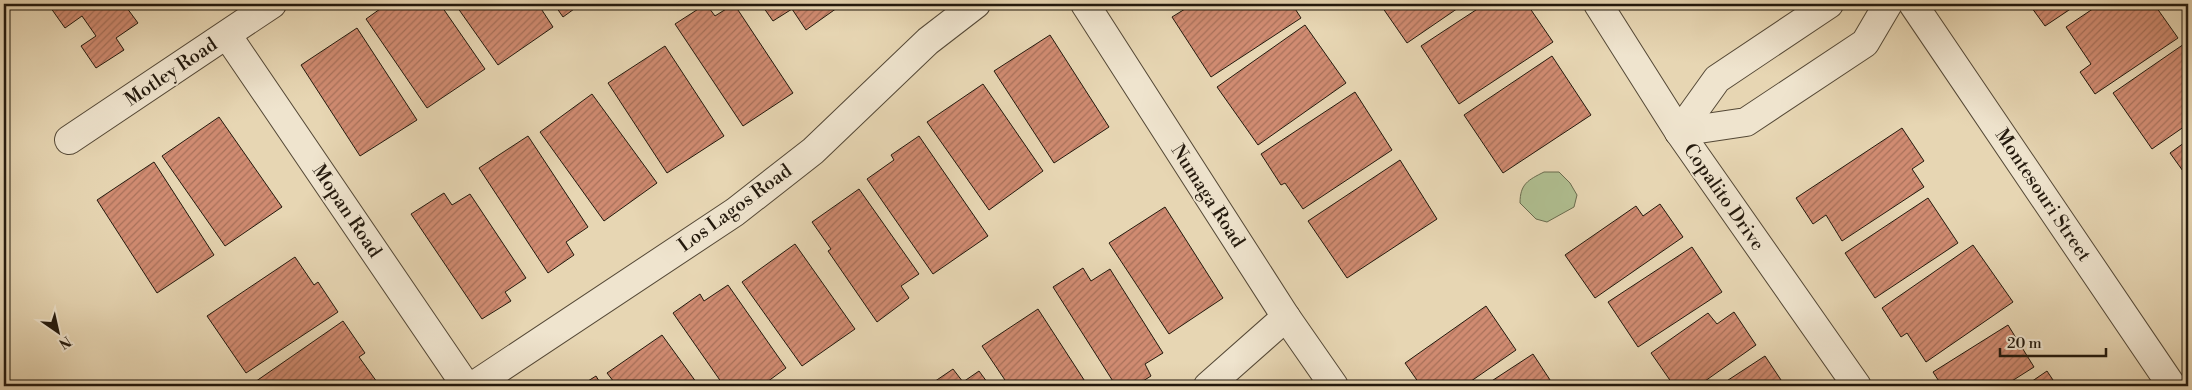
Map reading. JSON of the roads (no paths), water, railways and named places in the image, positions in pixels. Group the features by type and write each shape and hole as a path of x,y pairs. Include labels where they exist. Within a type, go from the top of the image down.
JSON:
{"street":[{"name":"Motley Road","path":"70,140 272,4"},
{"name":"Los Lagos Road","path":"473,386 735,212 813,151 928,41 976,4"},
{"name":"Numaga Road","path":"1085,4 1286,317 1334,386"},
{"name":"Copalito Drive","path":"1598,4 1679,132 1857,386"},
{"path":"1679,132 1717,78 1829,4"},
{"path":"1679,132 1746,122 1865,43 1888,4"},
{"name":"Montesouri Street","path":"1913,4 2172,386"},
{"name":"Mopan Road","path":"227,35 466,386"},
{"path":"1208,386 1286,317"}]}
